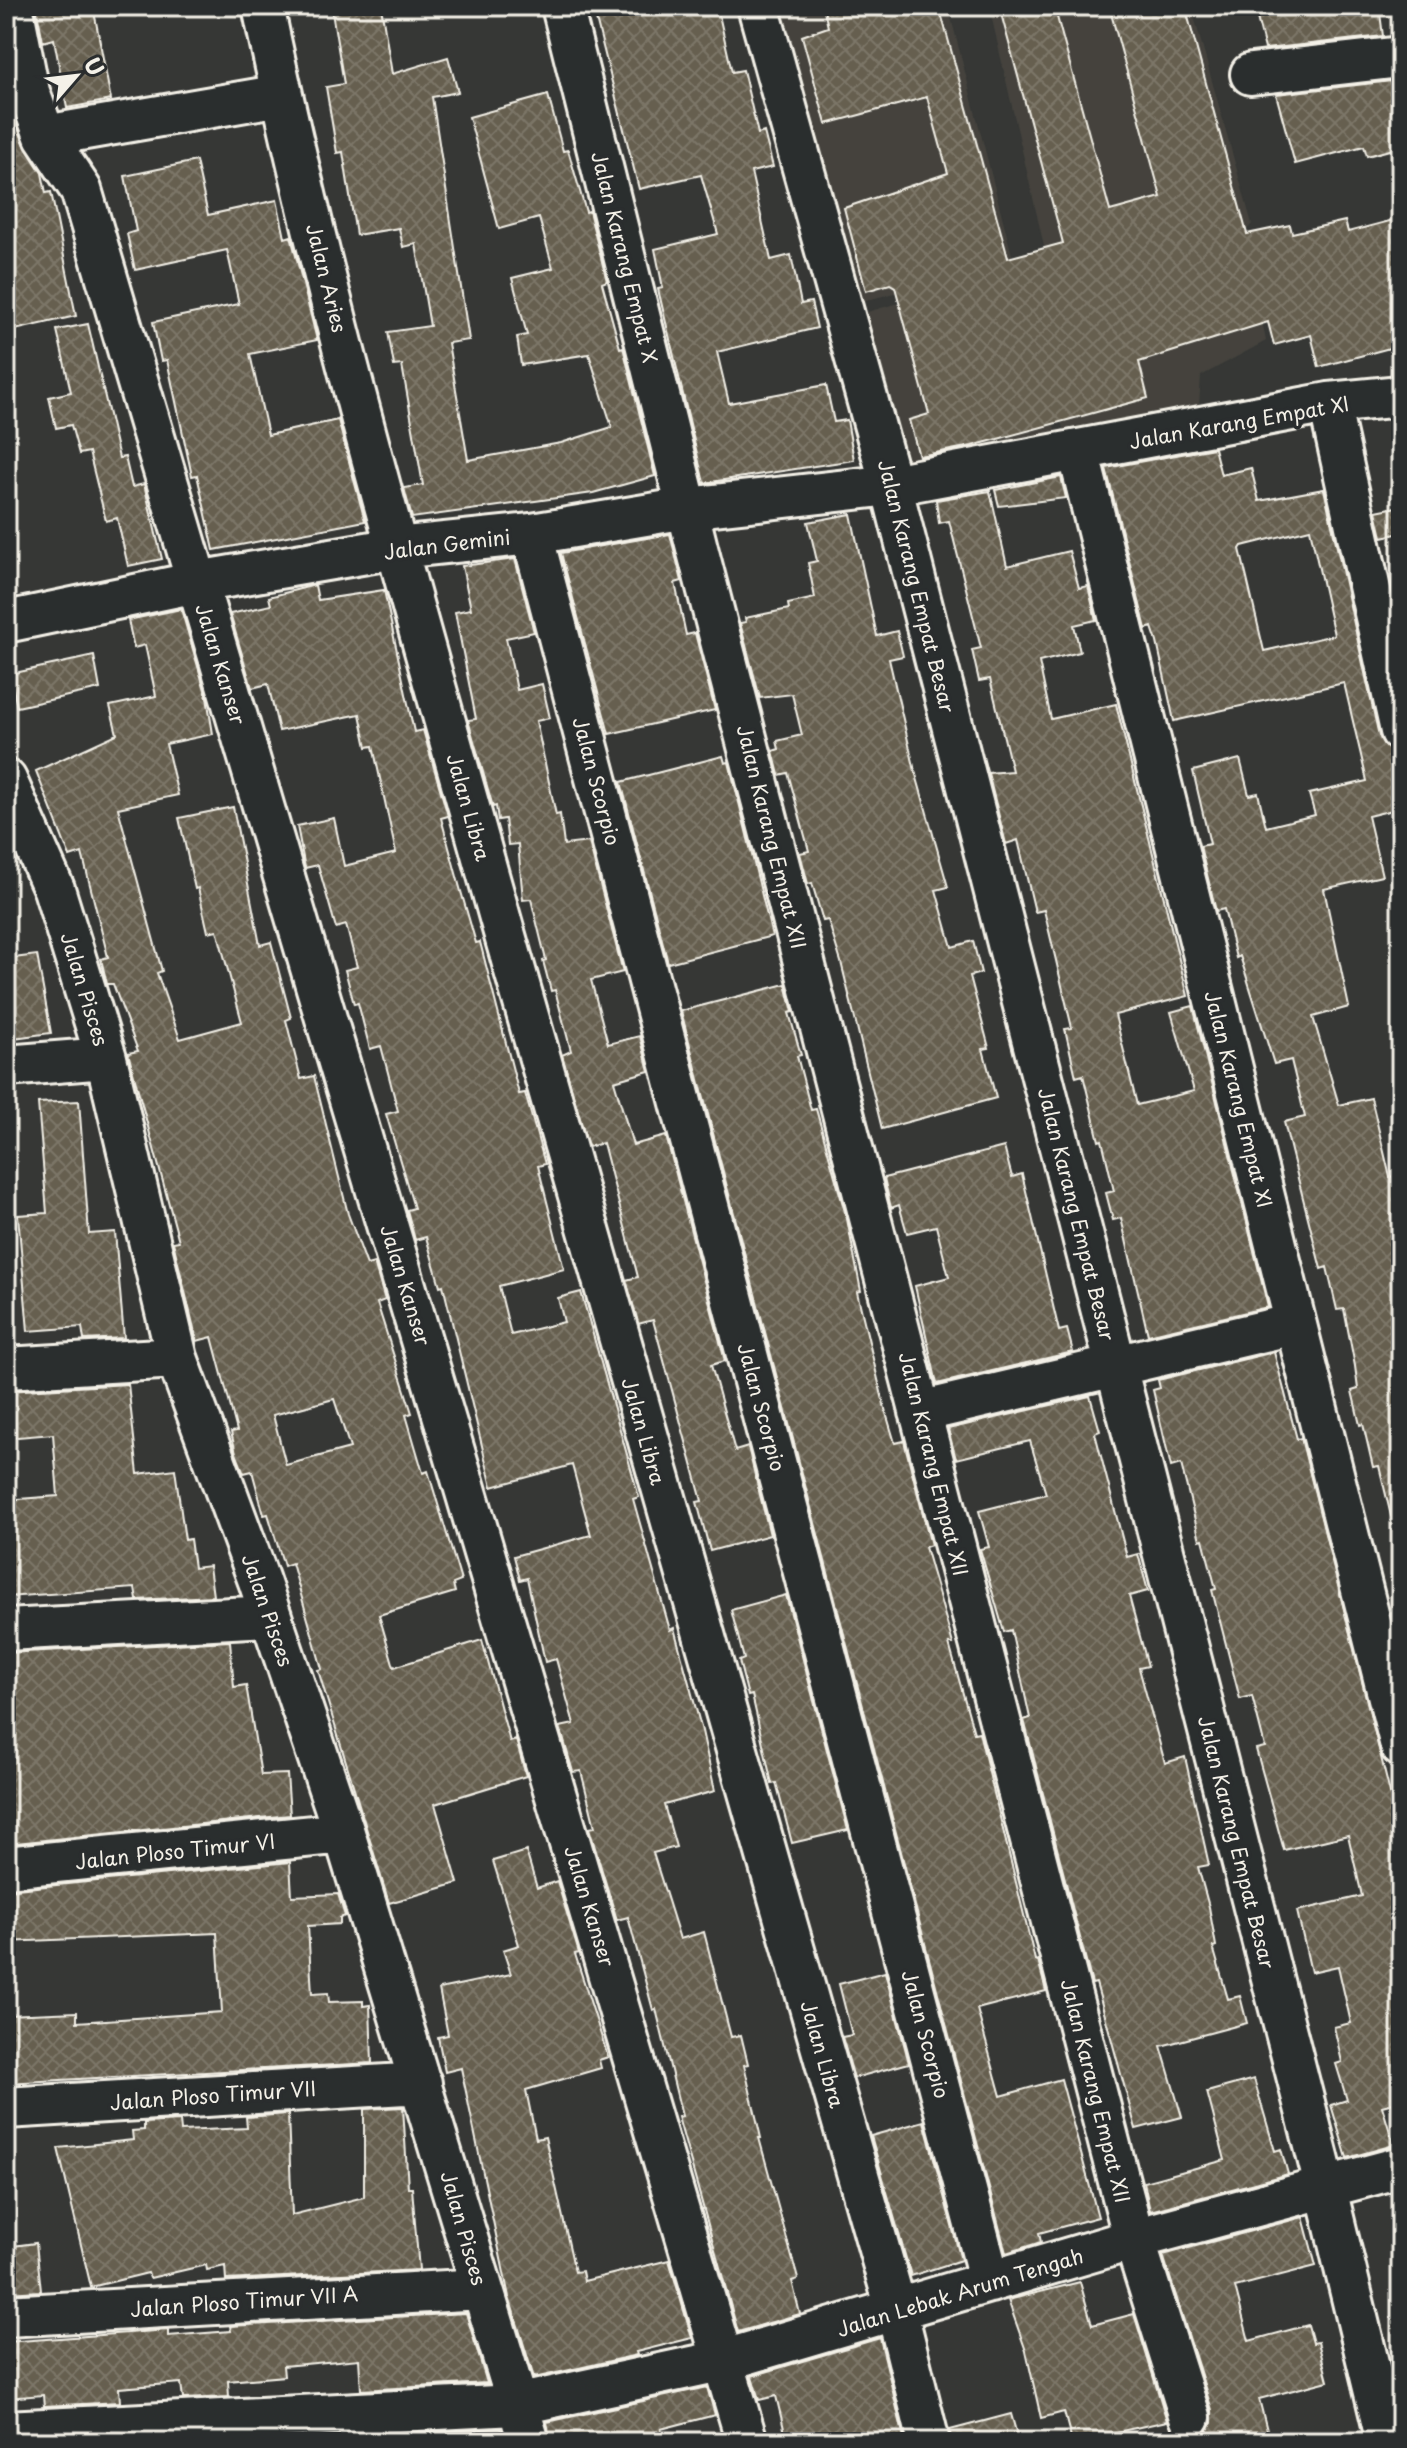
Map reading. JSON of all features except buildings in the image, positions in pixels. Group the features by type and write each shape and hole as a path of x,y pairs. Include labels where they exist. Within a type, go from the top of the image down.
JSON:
{"street":[{"name":"Jalan Kanser","path":"12,6 29,92 45,136 81,190 747,2442"},
{"name":"Jalan Aries","path":"263,6 281,95 396,548"},
{"name":"Jalan Karang Empat X","path":"562,6 687,508"},
{"name":"Jalan Karang Empat Besar","path":"758,6 891,485 1386,2434"},
{"path":"1251,74 1401,57"},
{"path":"45,136 281,95"},
{"name":"Jalan Karang Empat XI","path":"891,485 1329,403 1401,396"},
{"path":"1329,403 1401,731"},
{"name":"Jalan Karang Empat XI","path":"1078,451 1401,1746"},
{"name":"Jalan Gemini","path":"6,622 197,582 396,548 532,534 687,508 891,485"},
{"name":"Jalan Karang Empat XII","path":"687,508 1134,2239 1190,2417"},
{"name":"Jalan Scorpio","path":"532,534 990,2282"},
{"name":"Jalan Libra","path":"396,548 615,1332 897,2312 929,2442"},
{"name":"Jalan Pisces","path":"6,780 17,839 54,889 106,1058 177,1358 271,1616 344,1833 522,2424"},
{"path":"6,1066 106,1058"},
{"path":"920,1412 1294,1324"},
{"path":"6,1368 177,1358"},
{"path":"6,1630 271,1616"},
{"name":"Jalan Ploso Timur VI","path":"6,1867 344,1833"},
{"name":"Jalan Ploso Timur VII","path":"6,2108 421,2083"},
{"name":"Jalan Lebak Arum Tengah","path":"6,2431 522,2424 725,2360 897,2312 1134,2239 1401,2167"},
{"name":"Jalan Ploso Timur VII A","path":"6,2316 482,2289"}],"shaded area":[{"path":"948,6 1014,263 859,302 778,8"},
{"path":"989,6 1191,6 1252,224 1245,232 1266,341 1201,376 1199,406 1066,438 1048,378 1071,364"},
{"path":"1018,269 1056,434 909,470 867,312"}]}
